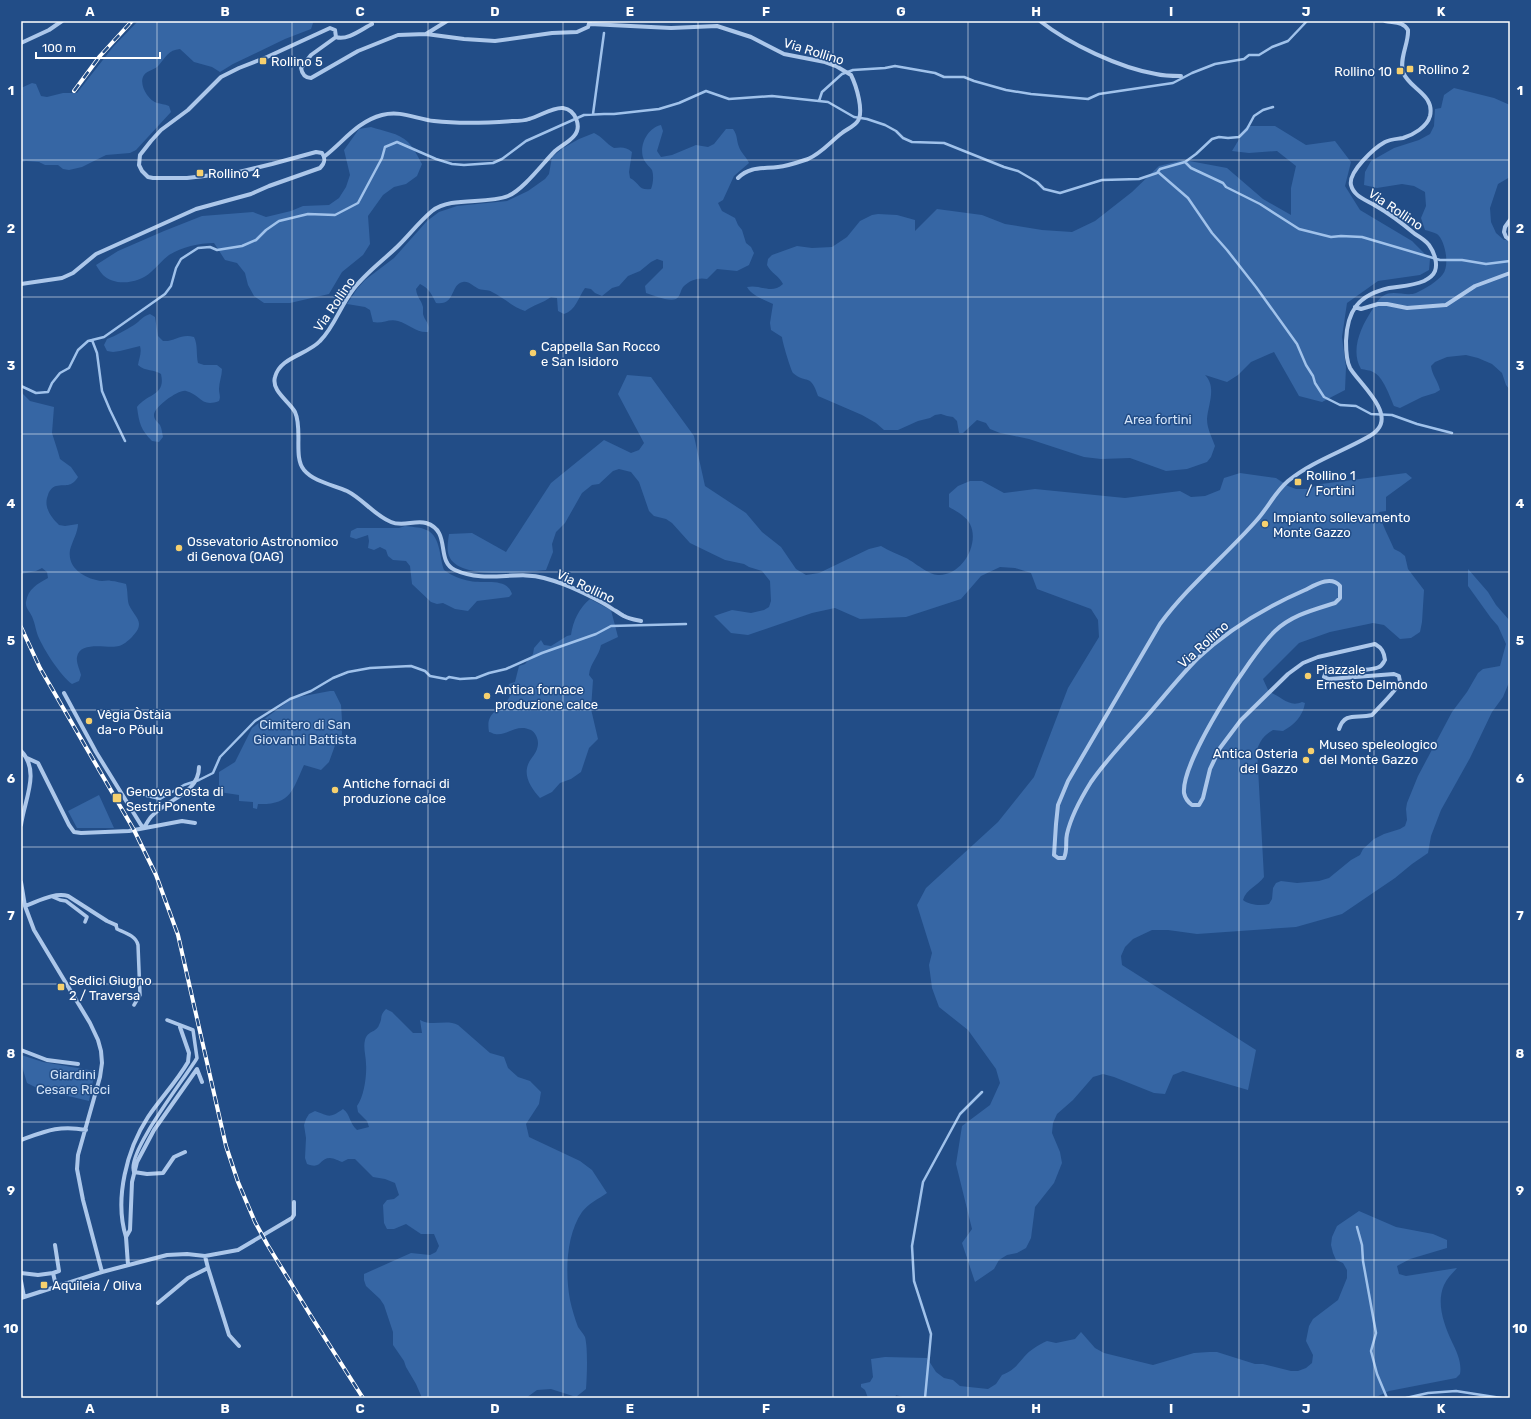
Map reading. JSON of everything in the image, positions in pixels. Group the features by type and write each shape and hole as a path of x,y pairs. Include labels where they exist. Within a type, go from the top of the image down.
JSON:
{"street":[{"path":"21,42 49,30 62,21"},
{"path":"426,34 447,21"},
{"path":"1040,21 1054,32 1127,67 1157,75 1181,76"},
{"name":"Via Rollino","path":"1339,729 1341,721 1345,718 1372,715 1395,689 1400,681 1399,676 1394,674 1329,679 1324,677 1326,672 1334,670 1371,669 1379,667 1385,660 1384,653 1381,647 1375,644 1318,657 1302,663 1288,674 1241,720 1220,748 1210,769 1203,798 1199,805 1192,805 1187,801 1184,792 1191,764 1220,707 1242,672 1255,653 1275,631 1293,617 1335,603 1340,598 1340,586 1338,583 1330,581 1319,584 1264,610 1234,629 1198,658 1123,743 1092,782 1074,814 1066,836 1067,849 1064,858 1058,858 1054,855 1058,805 1068,780 1160,624 1173,606 1253,524 1278,491 1288,481 1304,470 1366,438 1378,430 1380,426 1382,415 1380,410 1366,387 1354,374 1347,361 1347,330 1349,320 1360,300 1390,288 1414,285 1432,275 1436,266 1434,255 1429,244 1387,213 1358,196 1351,187 1353,174 1371,153 1385,142 1404,137 1424,126 1429,118 1429,102 1426,96 1408,79 1403,71 1402,63 1408,30 1400,22 1385,21"},
{"name":"Via Rollino","path":"336,37 310,55 301,68 304,76 311,78 358,51 398,35 426,34 464,39 495,40 577,32 585,29 590,22 672,28 717,26 751,37 784,54 825,62 836,66 851,75 858,96 860,110 860,118 855,124 843,132 816,155 780,167 752,169 743,173 738,178"},
{"path":"324,156 322,153 316,152 239,172 160,179 148,177 139,165 140,155 161,130 188,110 221,77 294,45 325,29 330,28 335,30 336,37 341,38 351,35 372,24"},
{"name":"Via Rollino","path":"21,284 62,278 73,274 96,254 196,209 251,194 269,186 317,170 324,163 324,156 353,130 368,120 388,114 401,113 436,122 496,123 530,119 560,108 571,112 576,118 578,126 577,132 529,178 511,194 489,200 446,204 431,212 351,291 328,333 320,342 280,367 274,382 276,388 294,410 297,419 300,457 304,470 314,478 348,492 392,523 422,522 431,525 442,538 445,558 451,568 478,576 538,576 574,588 624,616 641,621"},
{"path":"1510,220 1505,227 1504,232 1506,237 1510,240"},
{"path":"1355,307 1361,309 1378,304 1387,304 1407,308 1446,305 1475,286 1510,272"},
{"path":"64,693 96,752 144,828"},
{"path":"21,751 27,758 31,767 28,794 21,825"},
{"path":"27,758 38,763 68,825 74,832 111,833 182,821 195,823"},
{"path":"144,828 152,815 194,784 199,772 199,767"},
{"path":"21,882 25,906 34,930 90,1022 101,1050 102,1063 100,1077 78,1155 77,1169 83,1200 102,1272"},
{"path":"25,906 61,894 68,896 102,918 116,925 117,929 132,936 137,941 138,946 140,995 134,1005"},
{"path":"53,897 66,901 87,917 85,922"},
{"path":"134,1172 133,1165 138,1149 152,1124 197,1058 193,1030 167,1020"},
{"path":"128,1265 126,1237 122,1217 122,1192 127,1162 132,1147 148,1118 188,1062 189,1053 180,1027"},
{"path":"21,1050 47,1060 78,1064"},
{"path":"126,1237 130,1230 132,1182 142,1151 154,1130 197,1069 202,1082"},
{"path":"21,1140 48,1130 66,1128 86,1130"},
{"path":"134,1172 147,1174 163,1173 174,1157 185,1152"},
{"path":"21,1281 23,1298 71,1281 167,1255 188,1254 205,1256 238,1250 287,1222 294,1215 294,1202"},
{"path":"21,1273 38,1275 59,1271 55,1245"},
{"path":"205,1256 229,1335 239,1346"},
{"path":"158,1304 188,1278 208,1268"},
{"path":"53,1273 56,1286"}],"green space":[{"path":"138,21 312,21 313,23 311,29 285,39 233,64 220,72 212,67 194,62 180,49 170,52 157,67 144,75 142,83 150,99 157,103 169,106 171,112 136,150 130,153 106,155 82,167 69,170 63,169 58,165 45,165 39,162 21,162 21,88 32,83 36,84 41,96 47,97 63,93 77,93 113,47"},
{"path":"1454,88 1494,98 1510,105 1510,177 1498,184 1490,208 1491,222 1496,233 1504,240 1510,240 1510,390 1506,385 1502,373 1492,364 1466,355 1447,357 1435,362 1431,366 1440,390 1400,408 1394,406 1386,387 1377,374 1361,369 1357,354 1358,339 1375,304 1383,296 1391,293 1416,293 1431,285 1441,277 1445,270 1446,253 1440,237 1437,234 1425,230 1421,218 1426,206 1425,192 1414,186 1402,184 1377,188 1364,185 1365,172 1371,161 1394,148 1419,140 1430,134 1434,126 1435,109 1441,108 1444,95"},
{"path":"661,125 663,131 657,151 661,157 672,155 696,145 708,147 714,144 726,129 733,129 735,131 740,149 749,163 734,176 723,200 718,203 722,211 735,218 742,230 746,243 751,247 754,253 749,265 737,271 717,269 707,279 698,279 689,282 683,288 678,298 669,300 646,293 645,286 663,268 663,261 657,259 640,271 628,276 619,286 612,288 602,296 595,293 591,289 585,288 574,307 564,314 558,311 557,298 551,297 525,311 490,291 479,289 465,282 456,287 447,301 436,303 428,290 420,284 416,289 423,307 424,317 428,324 428,332 416,330 402,322 395,320 373,322 370,310 365,307 347,304 365,280 394,258 427,221 439,212 457,206 507,201 528,191 545,179 549,174 552,157 563,148 594,133 614,148 624,148 632,152 629,172 630,178 641,188 651,189 653,172 644,160 642,149 648,134 656,127"},
{"name":"Area fortini","path":"1247,126 1275,126 1306,145 1335,141 1351,162 1345,186 1360,210 1412,241 1430,259 1429,270 1420,275 1378,281 1347,303 1342,337 1346,367 1345,390 1322,402 1299,396 1274,352 1251,362 1238,375 1227,382 1205,375 1211,385 1207,423 1215,446 1211,457 1207,462 1187,469 1166,471 1130,458 1101,459 1084,457 1029,439 1000,433 990,429 986,423 977,420 963,433 959,433 957,421 953,417 941,414 918,421 898,430 884,430 876,423 862,415 818,396 813,384 810,381 793,373 782,337 771,330 770,323 773,304 755,295 747,287 752,286 774,289 779,287 783,284 767,265 768,259 772,255 797,246 812,248 832,247 847,237 860,221 872,215 897,215 915,220 915,231 937,209 982,215 1005,224 1042,230 1072,232 1095,221 1132,192 1159,166 1184,160 1227,168 1263,199 1291,215 1291,188 1296,166 1277,151 1249,153 1232,151"},
{"path":"371,127 396,134 404,139 412,147 422,164 417,176 406,184 394,187 383,195 368,216 370,244 363,255 342,272 329,294 290,303 264,303 254,296 248,285 245,273 237,263 225,260 214,243 191,246 174,252 146,276 134,281 121,282 108,279 102,274 96,265 118,251 202,216 253,212 266,217 291,211 303,206 329,205 339,198 346,187 350,175 344,150 359,129"},
{"path":"150,314 155,317 158,336 163,341 185,336 194,337 198,363 204,365 217,365 222,369 219,386 219,401 213,403 204,402 191,393 183,391 162,403 154,415 155,419 161,426 163,437 159,442 152,441 143,430 137,407 141,402 159,390 162,381 161,374 156,371 144,369 138,365 141,353 140,346 113,352 107,351 104,345 107,339 117,335 134,325 143,317"},
{"path":"627,375 651,377 694,436 705,486 746,513 762,532 781,547 796,569 806,575 819,573 869,549 881,546 934,574 947,574 955,570 967,557 973,541 970,524 961,514 949,507 949,494 958,486 970,481 982,481 1004,493 1035,489 1125,498 1180,491 1191,497 1205,496 1220,490 1224,478 1240,473 1276,478 1288,486 1296,489 1308,489 1321,484 1406,473 1412,478 1386,497 1386,511 1379,512 1394,549 1405,556 1408,569 1424,590 1420,632 1411,638 1400,639 1384,625 1373,623 1330,632 1299,643 1263,679 1269,692 1289,703 1305,703 1300,716 1291,726 1283,731 1273,730 1267,734 1263,738 1257,750 1264,877 1259,883 1249,890 1243,900 1252,904 1269,904 1272,899 1273,888 1276,883 1281,881 1297,883 1319,881 1329,878 1351,860 1360,855 1363,849 1374,839 1405,826 1407,820 1407,803 1418,776 1452,712 1467,692 1478,673 1483,669 1500,666 1506,644 1498,626 1468,586 1468,569 1510,621 1510,680 1503,697 1492,712 1470,758 1441,810 1431,836 1428,853 1395,878 1342,914 1296,927 1197,934 1168,930 1152,930 1133,939 1125,947 1121,956 1122,965 1256,1050 1248,1090 1183,1071 1173,1075 1165,1094 1154,1093 1103,1074 1093,1077 1073,1100 1057,1114 1053,1123 1052,1133 1060,1152 1062,1163 1054,1183 1035,1207 1031,1238 1026,1248 1017,1253 1007,1255 999,1260 994,1269 975,1282 962,1243 972,1229 956,1164 962,1126 990,1105 1000,1083 996,1069 968,1030 939,1007 932,988 929,965 932,953 917,905 926,888 998,822 1034,777 1068,688 1099,637 1098,620 1091,609 1037,589 1031,573 1015,568 1000,567 981,576 961,599 906,617 860,619 835,608 812,613 748,635 731,633 714,616 732,610 751,613 764,610 769,607 771,601 770,581 762,571 744,564 725,560 690,543 672,523 666,519 654,516 649,511 639,482 631,472 619,469 613,471 599,484 592,485 582,493 565,523 556,532 552,544 553,552 546,570 494,573 480,572 457,565 450,558 448,552 449,534 472,533 506,552 551,483 604,440 631,453 639,450 644,443 618,394"},
{"path":"21,392 30,401 54,407 52,433 60,459 71,467 78,477 71,484 53,487 49,492 46,504 53,519 59,525 65,526 78,524 70,550 71,563 79,572 90,578 126,584 129,605 139,622 137,631 126,643 122,645 114,647 95,646 83,649 79,652 77,659 81,675 79,681 72,684 58,669 44,648 26,604 27,597 31,590 48,578 47,572 42,568 36,571 21,574"},
{"path":"405,526 424,529 434,536 444,570 447,572 456,577 470,581 500,583 505,585 512,594 509,597 477,601 468,611 455,609 443,603 437,604 431,602 412,584 410,566 406,561 393,560 388,556 386,550 380,547 374,550 368,548 368,535 356,539 350,537 351,531 357,528 399,528"},
{"path":"590,599 611,610 618,637 601,645 589,675 593,680 591,709 598,739 589,748 581,772 571,779 560,783 552,792 540,798 530,785 527,775 528,764 537,747 537,737 531,730 526,728 494,734 489,732 489,719 495,711 507,701 510,696 507,690 509,684 515,682 519,666 525,664 533,654 534,648 541,640 544,645 551,646 571,635 577,615"},
{"name":"Cimitero di San Giovanni Battista","path":"334,691 341,705 342,735 337,740 329,762 321,770 304,765 289,795 277,802 258,804 257,809 253,808 253,802 239,801 239,795 219,792 219,772 235,762 252,728 293,698"},
{"path":"99,795 114,828 77,828 68,811"},
{"path":"386,1009 392,1012 413,1033 422,1033 420,1020 429,1023 453,1023 458,1025 490,1053 504,1057 508,1068 518,1077 530,1081 541,1092 539,1104 526,1124 529,1137 580,1161 592,1170 607,1193 590,1204 582,1212 573,1232 568,1254 568,1289 570,1300 578,1327 585,1337 587,1355 586,1389 576,1397 551,1389 537,1390 526,1398 422,1398 404,1361 393,1345 393,1332 384,1305 380,1299 366,1286 364,1274 411,1253 430,1255 436,1252 439,1246 434,1234 421,1234 406,1224 394,1229 387,1229 384,1223 383,1205 387,1200 394,1199 399,1195 395,1183 385,1179 373,1177 355,1159 348,1159 342,1162 330,1158 315,1166 307,1164 305,1158 306,1138 304,1125 309,1114 315,1111 329,1116 343,1109 346,1111 357,1130 369,1127 367,1121 358,1112 357,1106 362,1097 365,1080 366,1061 364,1043 366,1037 378,1028 383,1013"},
{"name":"Giardini Cesare Ricci","path":"21,1055 43,1062 95,1071 89,1101 39,1089 27,1083 21,1063"},
{"path":"1359,1211 1396,1227 1433,1234 1447,1240 1447,1248 1410,1259 1397,1266 1399,1274 1406,1276 1457,1268 1445,1282 1441,1299 1444,1321 1460,1362 1460,1374 1456,1378 1389,1391 1374,1398 906,1398 896,1395 895,1398 868,1398 865,1390 861,1387 861,1384 870,1382 873,1377 871,1359 885,1357 927,1358 936,1372 944,1378 953,1380 960,1386 988,1389 996,1384 1002,1375 1017,1365 1037,1346 1047,1341 1056,1343 1075,1339 1081,1332 1095,1348 1104,1353 1153,1365 1194,1353 1217,1352 1255,1364 1263,1364 1291,1371 1298,1371 1306,1368 1312,1363 1313,1355 1306,1341 1309,1326 1313,1319 1338,1300 1347,1278 1347,1270 1343,1263 1336,1260 1333,1253 1331,1245 1332,1237 1337,1226"}],"waterway":[{"path":"819,101 822,92 842,74 853,70 895,66 935,73 944,77 964,77 1006,90 1031,94 1088,99 1099,94 1173,83 1192,73 1215,64 1244,59 1249,55 1259,55 1272,47 1288,41 1307,21"},
{"path":"593,114 604,33"},
{"path":"21,386 36,393 48,392 52,383 60,373 69,368 78,350 88,341 104,337 165,294 171,286 176,268 181,259 198,248 210,247 217,250 242,246 256,240 266,230 279,221 308,214 335,215 358,203 382,158 385,147 397,142 436,159 452,164 464,165 493,163 502,159 526,141 584,115 614,114 659,109 679,103 706,91 729,99 772,96 828,102 854,117 867,119 885,125 896,131 903,138 912,142 944,143 1004,167 1018,171 1037,182 1044,189 1060,193 1102,180 1139,179 1157,173 1160,169 1185,162 1212,139 1219,137 1239,137 1247,129 1254,116 1263,110 1273,107"},
{"path":"1185,162 1191,168 1223,183 1226,187 1260,204 1299,229 1331,237 1362,237 1440,260 1462,260 1486,264 1510,261"},
{"path":"1158,172 1188,198 1212,233 1256,287 1297,344 1315,383 1324,397 1340,405 1356,406 1371,414 1392,415 1417,424 1452,433"},
{"path":"92,340 97,353 102,391 125,441"},
{"path":"134,793 160,799 184,785 213,773 220,757 255,721 290,699 311,691 333,678 348,672 370,668 411,666 425,671 430,676 446,679 449,677 460,679 476,678 506,669 542,653 596,634 611,626 686,624"},
{"path":"925,1398 931,1334 914,1281 912,1246 923,1182 960,1114 982,1092"},
{"path":"1357,1227 1362,1245 1363,1261 1376,1333 1371,1351 1377,1374 1387,1398"},
{"path":"1406,1398 1428,1393 1456,1391 1501,1398"}],"railway":[{"path":"74,91 100,56 132,21"},
{"path":"21,627 40,668 134,830 156,875 178,935 226,1146 238,1182 255,1222 311,1316 363,1398"}],"place":[{"name":"Rollino 5","path":"263,61"},
{"name":"Rollino 2","path":"1410,69"},
{"name":"Rollino 10","path":"1400,71"},
{"name":"Rollino 4","path":"200,173"},
{"name":"Cappella San Rocco e San Isidoro","path":"533,353"},
{"name":"Rollino 1 / Fortini","path":"1298,482"},
{"name":"Impianto sollevamento Monte Gazzo","path":"1265,524"},
{"name":"Ossevatorio Astronomico di Genova (OAG)","path":"179,548"},
{"name":"Piazzale Ernesto Delmondo","path":"1308,676"},
{"name":"Antica fornace produzione calce","path":"487,696"},
{"name":"Vêgia Òstàia da-o Pöulu","path":"89,721"},
{"name":"Museo speleologico del Monte Gazzo","path":"1311,751"},
{"name":"Antica Osteria del Gazzo","path":"1306,760"},
{"name":"Antiche fornaci di produzione calce","path":"335,790"},
{"name":"Genova Costa di Sestri Ponente","path":"117,798"},
{"name":"Sedici Giugno 2 / Traversa","path":"61,987"},
{"name":"Aquileia / Oliva","path":"44,1285"}]}
